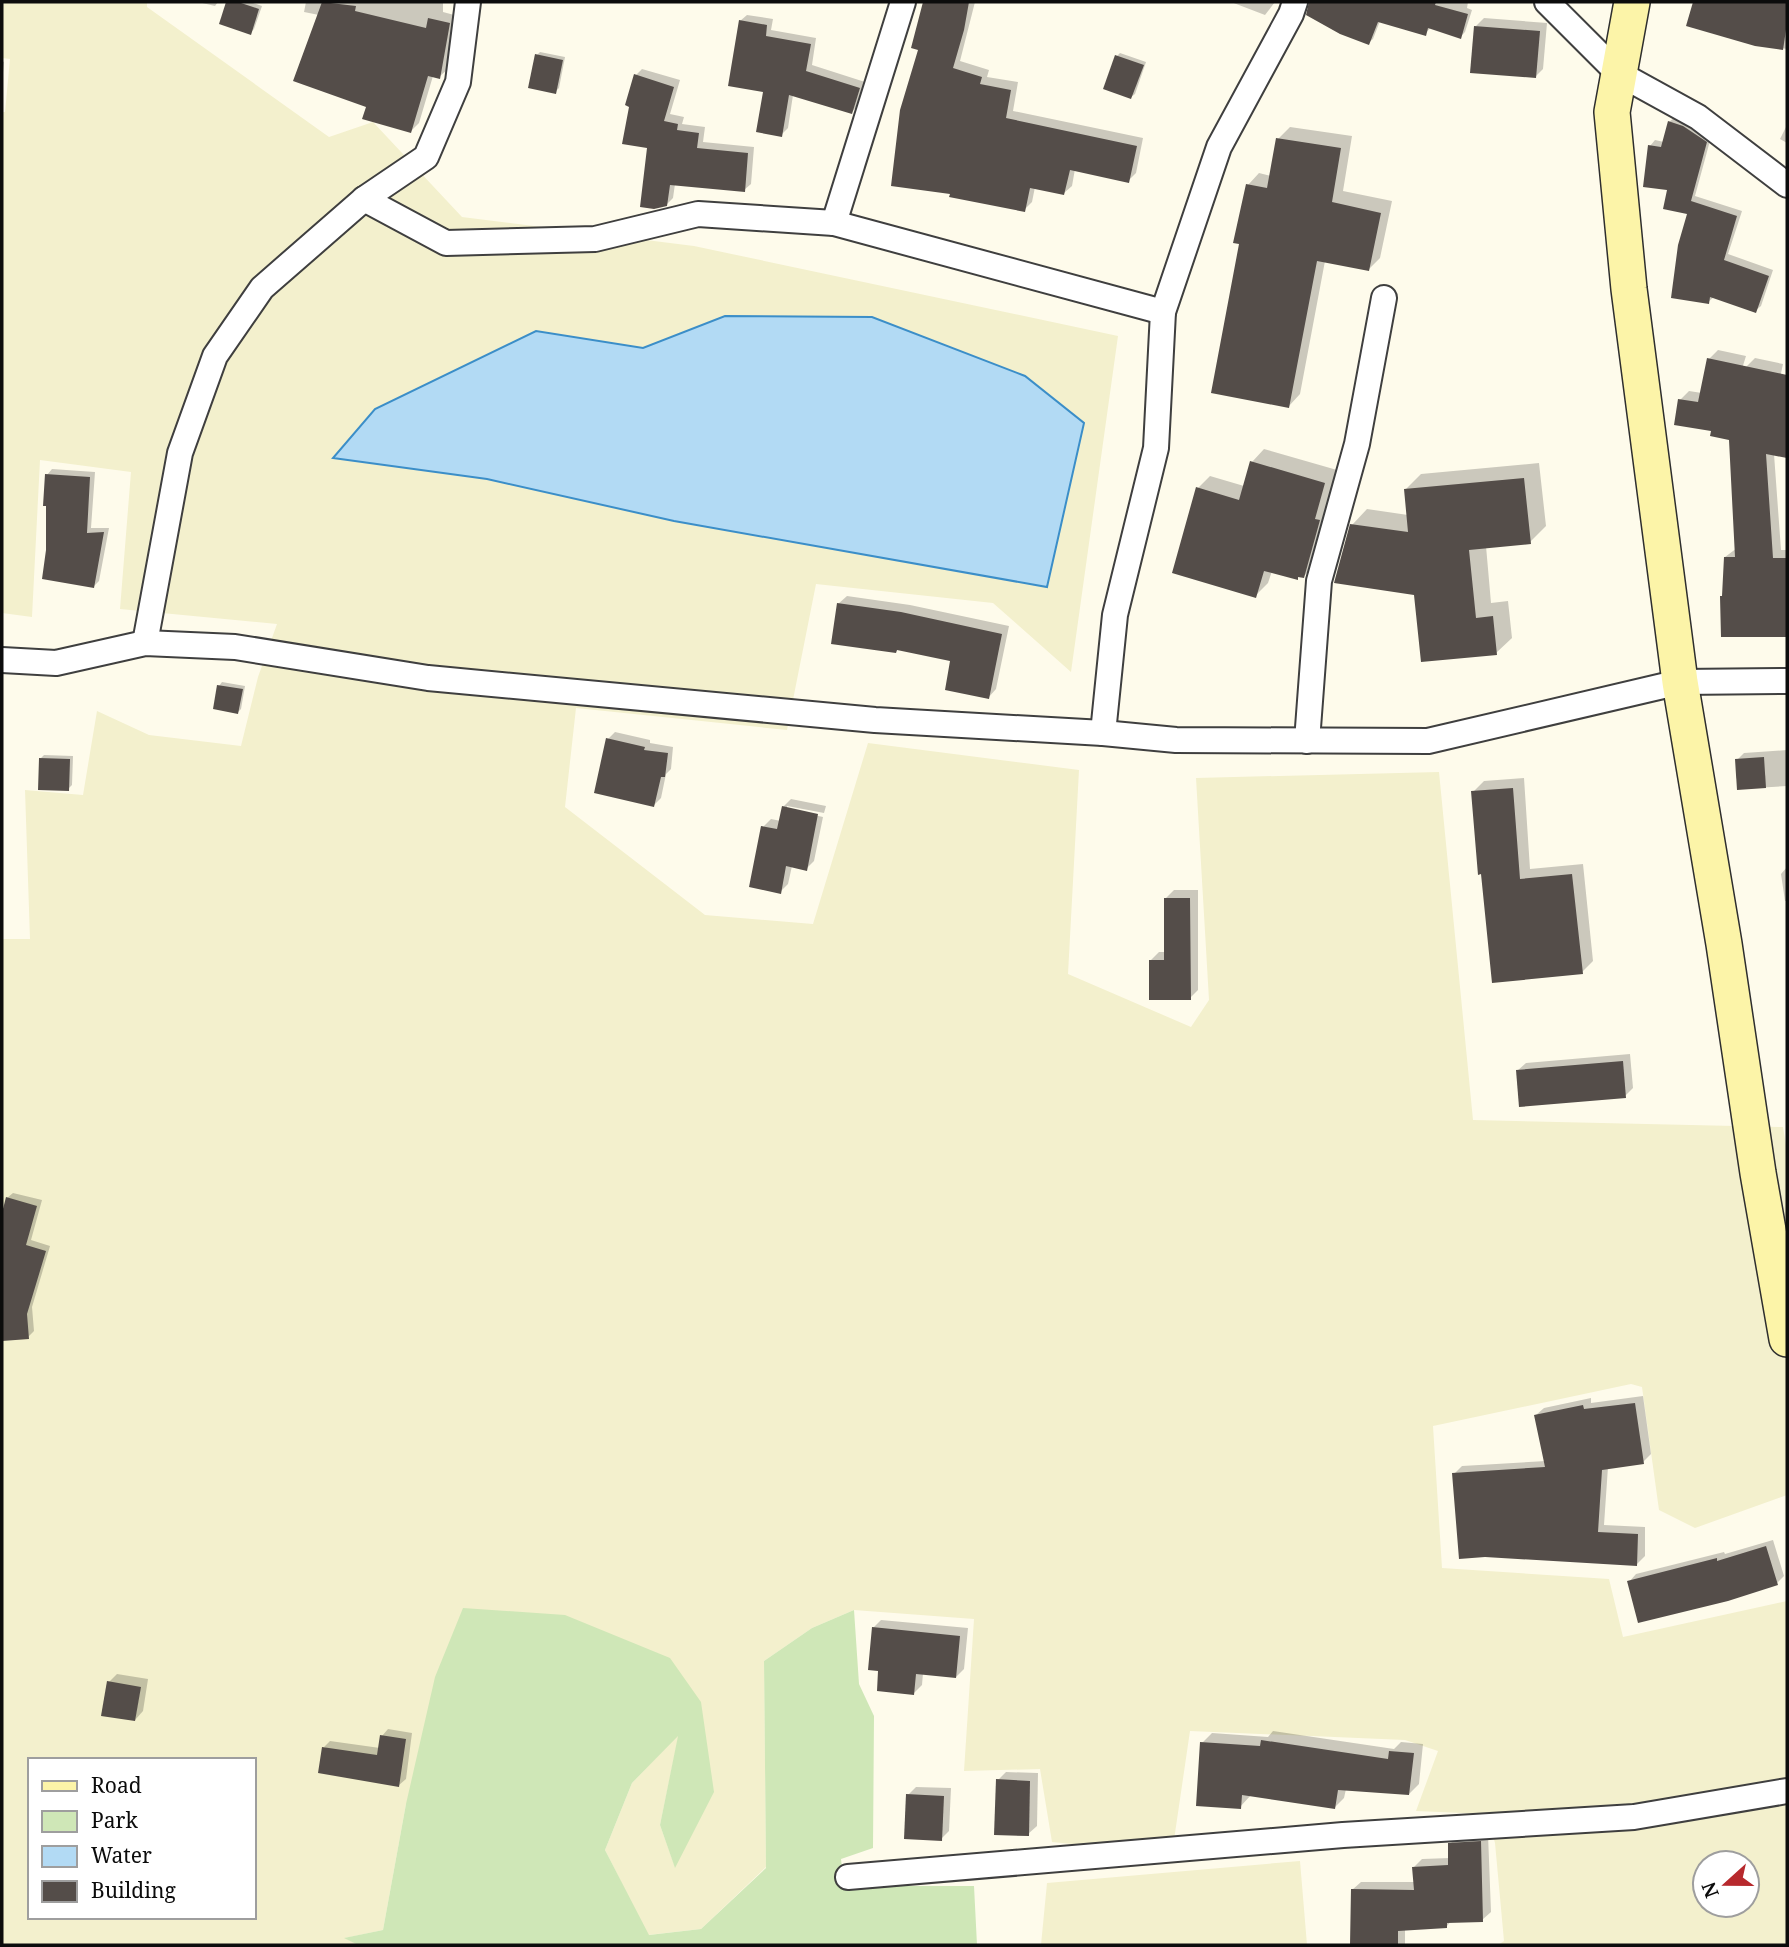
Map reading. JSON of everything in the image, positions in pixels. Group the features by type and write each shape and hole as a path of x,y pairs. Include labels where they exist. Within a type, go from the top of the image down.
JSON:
{"main road":[{"path":"1632,2 1612,112 1629,289 1680,682 1787,1339"}],"street":[{"path":"145,643 180,453 215,356 262,288 364,199 426,157 458,82 468,2"},
{"path":"834,223 902,2"},
{"path":"1103,733 1115,615 1156,449 1163,312 1219,147 1295,2"},
{"path":"1548,2 1618,74 1698,117 1787,185"},
{"path":"364,199 446,243 595,239 698,214 834,223 1163,312"},
{"path":"1307,741 1319,581 1357,444 1384,298"},
{"path":"2,660 56,663 145,643 235,647 428,678 821,715 1176,740 1428,741 1680,682 1787,681"},
{"path":"848,1877 1343,1835 1634,1817 1787,1791"}],"shaded area":[{"path":"2,2 147,2 147,7 329,137 373,122 462,217 694,246 1118,336 1071,672 993,603 816,584 787,730 576,708 565,807 705,915 813,924 868,743 1079,770 1068,974 1191,1027 1209,1000 1196,778 1439,772 1473,1120 1783,1127 1787,1151 1787,1495 1695,1528 1659,1510 1642,1387 1631,1384 1433,1426 1442,1568 1609,1579 1623,1637 1787,1601 1787,1945 1498,1945 1504,1941 1495,1843 1487,1814 1416,1811 1438,1751 1405,1740 1190,1731 1174,1840 1093,1846 1052,1842 1040,1769 964,1771 974,1619 854,1610 812,1628 764,1661 766,1867 701,1929 648,1935 605,1850 632,1783 679,1734 660,1825 675,1867 701,1702 406,1804 383,1930 345,1938 358,1945 2,1945 2,939 30,939 25,790 83,795 97,711 149,735 241,746 258,677 277,624 120,609 131,472 40,460 32,617 2,613 2,112 5,112 10,59 2,58"},
{"path":"1300,1861 1307,1945 1041,1945 1047,1883"}],"green space":[{"path":"463,1608 565,1615 670,1658 701,1702 714,1792 675,1868 660,1825 678,1736 632,1783 605,1850 649,1935 701,1929 766,1868 764,1661 812,1628 854,1610 859,1684 874,1716 873,1848 841,1859 844,1886 974,1886 977,1945 358,1945 344,1938 383,1930 406,1804 435,1677"}],"water":[{"path":"725,316 872,317 1025,376 1084,423 1047,587 674,521 487,479 333,458 375,409 536,331 643,348"}],"building":[{"path":"226,2 238,2 259,9 251,35 219,24"},
{"path":"322,2 356,6 355,11 426,28 428,18 450,23 440,79 428,76 411,133 362,119 366,107 293,81"},
{"path":"923,2 969,2 953,68 982,77 980,84 1011,90 1006,118 1137,146 1129,183 1070,170 1064,195 1030,188 1025,212 949,197 950,194 891,186 900,110 918,50 911,48"},
{"path":"1309,2 1436,2 1435,5 1468,14 1461,39 1428,28 1426,36 1378,22 1369,45 1340,34 1306,15"},
{"path":"1693,2 1787,2 1783,50 1755,46 1686,26"},
{"path":"739,20 767,25 766,36 811,44 806,71 860,88 852,114 789,95 782,137 756,132 763,92 728,86"},
{"path":"1474,26 1540,31 1536,78 1470,73"},
{"path":"535,54 563,60 556,94 528,88"},
{"path":"1115,55 1144,65 1131,99 1103,89"},
{"path":"634,74 674,87 664,121 678,124 677,130 699,133 697,148 748,153 745,192 670,185 667,206 654,209 640,207 647,148 622,144 629,107 625,105"},
{"path":"1668,121 1683,126 1707,142 1691,201 1737,216 1724,260 1769,276 1756,313 1710,297 1709,304 1671,298 1678,245 1687,214 1663,209 1667,190 1643,187 1648,145 1661,147"},
{"path":"1276,138 1341,148 1332,202 1381,213 1369,271 1317,261 1289,408 1211,393 1239,244 1233,243 1246,184 1267,188"},
{"path":"1707,358 1787,375 1787,458 1766,454 1773,558 1787,558 1787,637 1721,637 1720,596 1724,557 1735,557 1729,440 1710,436 1711,431 1674,425 1678,399 1698,402"},
{"path":"1250,461 1325,483 1315,519 1320,520 1304,578 1298,577 1298,580 1264,571 1256,598 1172,573 1196,487 1239,500"},
{"path":"45,474 90,477 87,533 104,532 94,588 42,579 46,550 46,506 43,506"},
{"path":"1524,478 1531,544 1469,550 1476,618 1493,616 1497,655 1421,662 1414,595 1334,583 1350,524 1408,532 1404,489"},
{"path":"837,603 901,612 1002,634 989,699 945,690 950,661 897,650 896,653 831,644"},
{"path":"217,685 243,689 238,714 213,709"},
{"path":"606,738 645,747 644,750 668,753 665,777 661,777 654,807 594,793"},
{"path":"1764,757 1766,788 1737,790 1735,759"},
{"path":"39,758 70,759 69,791 38,790"},
{"path":"1513,788 1520,879 1572,874 1583,974 1492,983 1481,874 1478,875 1471,791"},
{"path":"782,806 818,814 807,871 786,866 781,894 749,887 761,826 777,829"},
{"path":"1164,898 1190,898 1191,1000 1149,1000 1149,960 1164,960"},
{"path":"1623,1061 1626,1098 1519,1107 1516,1070"},
{"path":"6,1197 37,1206 26,1245 46,1251 27,1314 29,1339 2,1341 2,1213"},
{"path":"1635,1403 1644,1464 1602,1470 1598,1532 1638,1534 1637,1566 1485,1557 1459,1559 1452,1473 1545,1467 1534,1415 1583,1405 1584,1409"},
{"path":"1766,1546 1778,1585 1728,1601 1638,1623 1627,1581 1717,1558 1717,1561"},
{"path":"872,1627 960,1636 956,1678 916,1674 914,1695 877,1691 878,1671 868,1670"},
{"path":"107,1681 141,1687 135,1721 101,1716"},
{"path":"380,1735 406,1739 399,1787 318,1773 322,1747 377,1755"},
{"path":"1261,1740 1388,1759 1389,1751 1414,1753 1409,1795 1338,1790 1335,1809 1242,1795 1241,1809 1196,1806 1200,1742 1260,1746"},
{"path":"996,1779 1030,1781 1029,1836 994,1835"},
{"path":"906,1794 944,1796 942,1841 904,1839"},
{"path":"1481,1841 1483,1922 1447,1923 1447,1928 1398,1931 1398,1945 1350,1945 1351,1889 1414,1890 1412,1867 1448,1865 1448,1843"}]}
